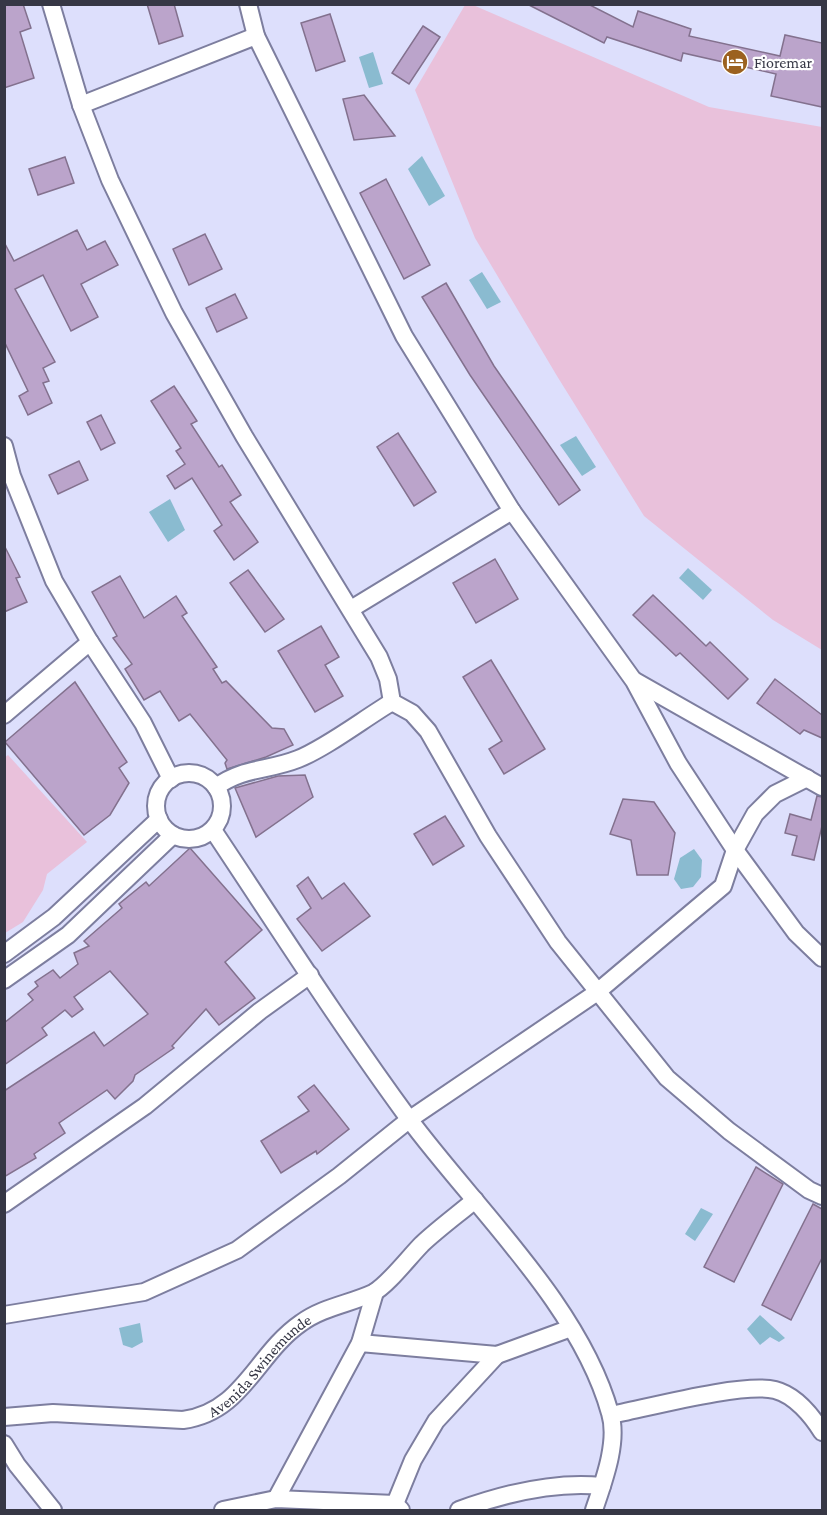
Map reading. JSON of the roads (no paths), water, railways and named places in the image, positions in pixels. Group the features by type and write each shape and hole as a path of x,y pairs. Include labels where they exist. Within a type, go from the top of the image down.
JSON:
{"street":[{"path":"51,4 81,105 110,180 174,313 244,436 379,657 388,679 392,702"},
{"path":"248,4 256,36 404,336 512,511 634,681 678,763 735,850 796,933 822,958"},
{"path":"81,105 256,36"},
{"path":"4,446 8,479 54,581 90,642 143,723 171,779"},
{"path":"351,609 512,511"},
{"path":"4,715 90,642"},
{"path":"634,681 822,787"},
{"path":"216,787 231,777 247,771 299,759 392,702"},
{"path":"392,702 412,713 428,731 488,836 558,942 596,993 666,1078 729,1131 808,1190 822,1196"},
{"path":"183,774 195,774 207,779 216,787 221,798 222,809 213,830 201,837 187,839 173,835 159,819 156,804 158,797 171,779 183,774"},
{"path":"4,1315 144,1292 237,1250 339,1176 410,1119 596,993 723,886 735,850 756,814 775,794 807,778"},
{"path":"4,954 54,917 159,819"},
{"path":"213,830 410,1119 522,1258 571,1328 592,1364 611,1415 611,1444 594,1510"},
{"path":"4,980 68,935 173,835"},
{"path":"4,1204 145,1106 260,1011 310,975"},
{"name":"Avenida Swinemunde","path":"4,1417 53,1413 183,1420 203,1417 222,1407 281,1339 301,1323 325,1309 375,1292 424,1242 475,1200"},
{"path":"276,1499 360,1343 375,1292"},
{"path":"360,1343 497,1355 571,1328"},
{"path":"223,1510 276,1499 398,1507 413,1460 436,1421 497,1355"},
{"path":"611,1415 744,1389 775,1390 795,1400 822,1432"},
{"path":"4,1444 17,1465 53,1510"},
{"path":"459,1510 522,1492 580,1484 602,1486"}],"water":[{"path":"373,52 383,84 369,88 359,57"},
{"path":"422,156 445,196 429,206 408,169"},
{"path":"482,272 501,302 487,309 469,280"},
{"path":"576,436 596,467 582,476 560,445"},
{"path":"170,499 185,530 168,542 149,512"},
{"path":"688,568 712,590 703,600 679,578"},
{"path":"694,849 702,860 701,877 693,887 681,889 674,879 680,858"},
{"path":"701,1208 713,1214 695,1241 685,1234"},
{"path":"760,1315 785,1338 779,1342 770,1337 760,1345 747,1329"},
{"path":"140,1323 143,1342 132,1348 123,1345 119,1328"}],"place":[{"name":"Fioremar","path":"735,62"}]}
